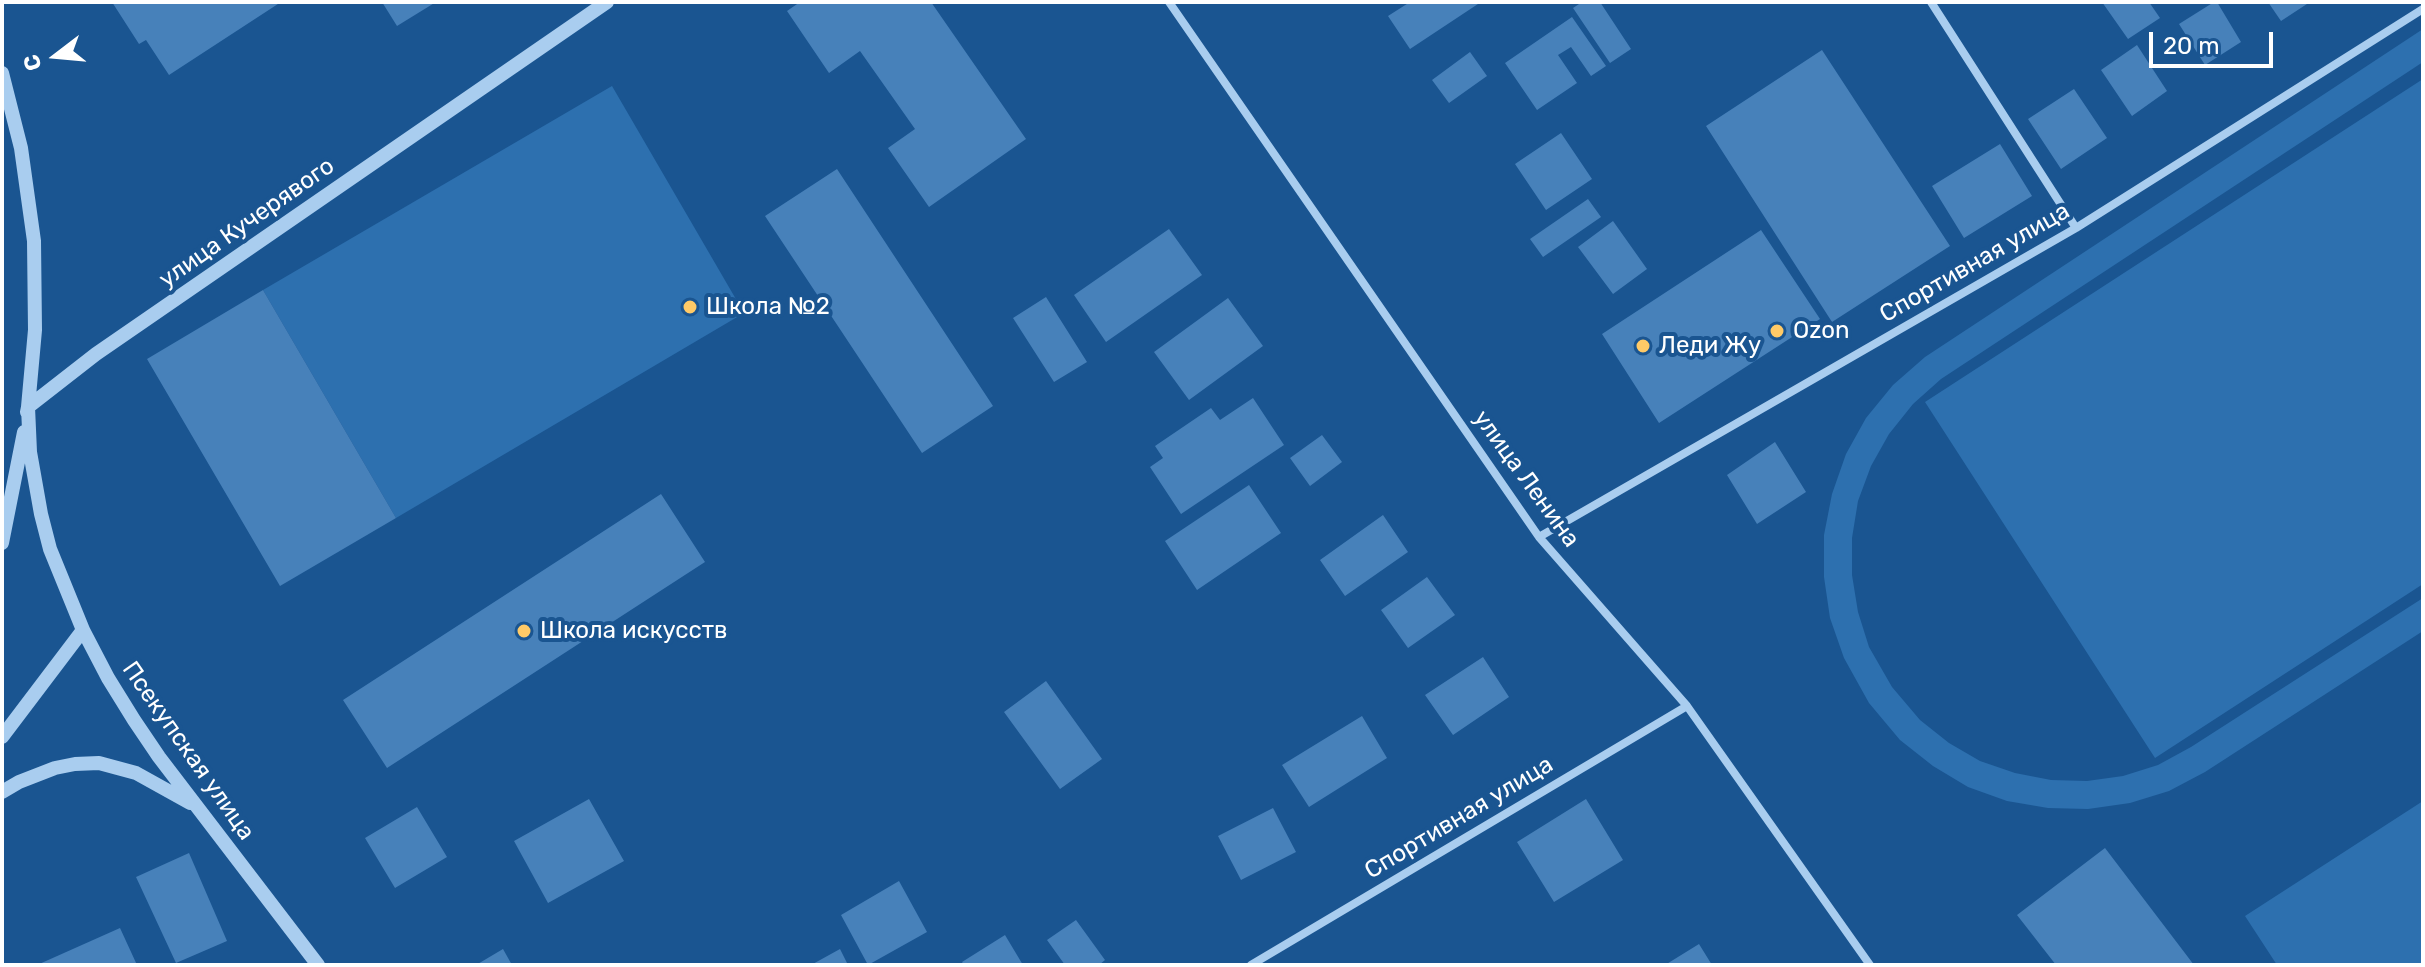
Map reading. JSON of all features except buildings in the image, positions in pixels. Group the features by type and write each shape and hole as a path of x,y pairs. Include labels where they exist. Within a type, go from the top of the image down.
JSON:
{"street":[{"name":"улица Кучерявого","path":"28,407 96,354 607,2"},
{"name":"улица Ленина","path":"1169,2 1539,537 1687,706 1870,965"},
{"path":"1931,2 2076,228"},
{"name":"Спортивная улица","path":"1539,537 2076,228 2423,9"},
{"name":"Псекупская улица","path":"2,73 21,148 34,241 35,330 28,407 30,452 41,514 55,562 83,630 134,720 318,965"},
{"path":"2,543 28,407"},
{"path":"2,737 83,630"},
{"name":"Спортивная улица","path":"1251,965 1687,706"},
{"path":"2,792 55,768 99,763 136,773 200,809"}],"shaded area":[{"path":"2423,29 2423,62 1941,379 1913,404 1889,434 1871,466 1858,501 1852,538 1852,575 1858,612 1869,647 1892,687 1920,720 1949,743 1980,761 2015,773 2051,780 2087,781 2123,776 2158,765 2423,598 2423,631 2205,772 2169,791 2130,803 2088,809 2048,808 2007,801 1968,787 1933,766 1900,740 1869,703 1844,658 1830,618 1824,577 1824,535 1832,494 1846,454 1866,418 1893,385 1925,357"},
{"path":"2423,79 2423,584 2155,758 1925,402"},
{"path":"612,86 744,313 396,518 263,290"},
{"path":"2423,801 2423,965 2277,965 2245,916"}],"place":[{"name":"Школа №2","path":"690,307"},
{"name":"Ozon","path":"1777,331"},
{"name":"Леди Жу","path":"1643,346"},
{"name":"Школа искусств","path":"524,631"}]}
